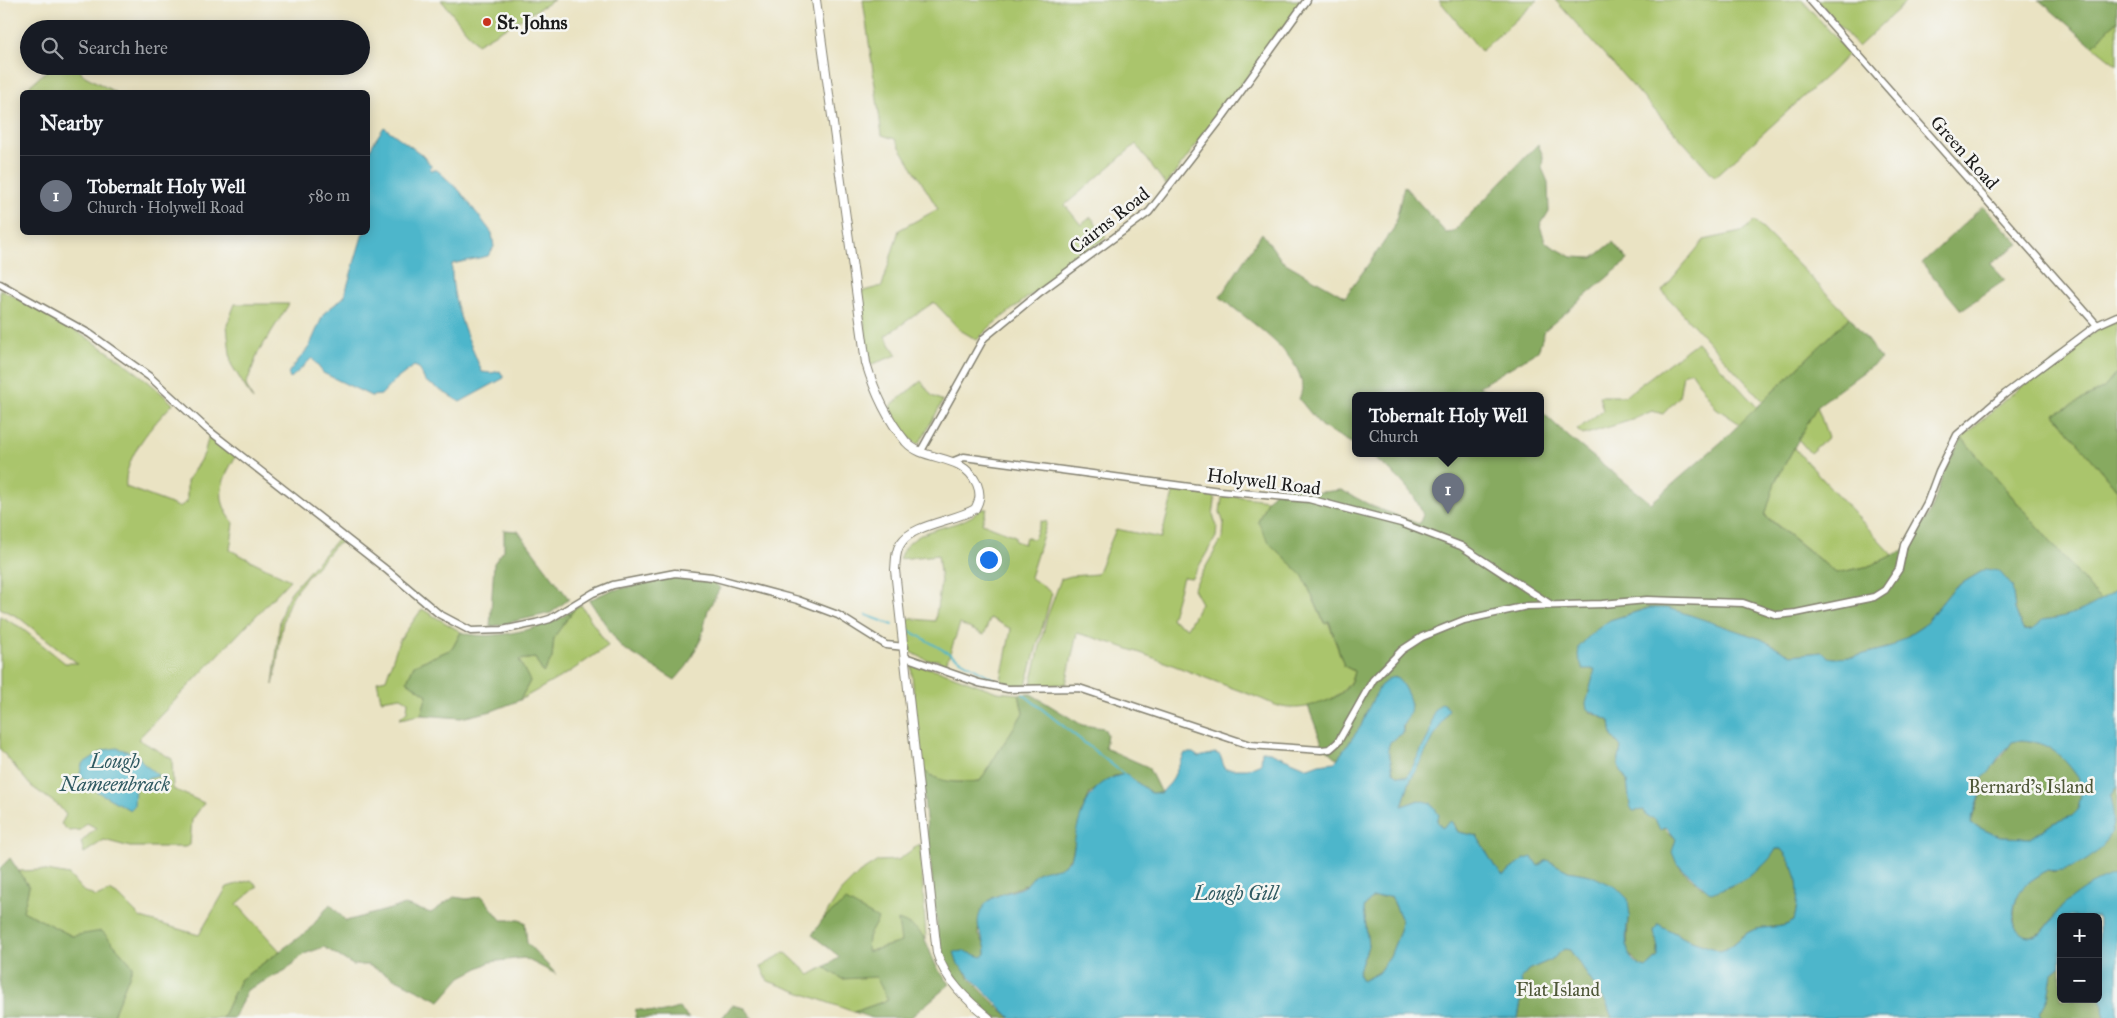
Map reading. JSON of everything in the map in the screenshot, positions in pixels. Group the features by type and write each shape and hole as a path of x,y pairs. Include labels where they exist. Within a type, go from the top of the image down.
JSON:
{"main road":[{"path":"816,0 866,363 879,397 894,424 908,443 920,451 954,461 975,480 980,492 980,500 975,509 967,514 924,527 901,542 896,553 895,570 905,647 937,953 941,967 952,982 972,1004 989,1018"}],"street":[{"name":"Cairns Road","path":"920,451 984,338 1040,292 1149,212 1227,111 1307,0"},
{"name":"Green Road","path":"1810,0 2097,325"},
{"path":"0,284 90,334 150,377 207,429 439,614 471,631 494,631 536,623 550,618 593,592 613,585 667,574 686,574 712,577 798,600 838,614 886,645 905,647"},
{"path":"905,658 979,683 1008,689 1068,687 1087,690 1250,745 1321,750 1330,749 1338,742 1374,680 1402,650 1422,637 1464,620 1527,606 1602,604 1647,600 1743,603 1777,615 1796,613 1874,597 1885,590 1899,569 1904,545 1927,503 1938,471 1957,435 2005,394 2097,325 2117,316"},
{"name":"Holywell Road","path":"954,461 964,457 1220,491 1309,500 1335,506 1400,523 1452,542 1550,604"}],"green space":[{"name":"St. Johns","path":"441,0 554,0 477,44"},
{"path":"863,0 1301,0 1281,32 1166,185 1136,144 1065,205 1081,225 1091,217 1106,237 992,325 977,340 960,330 934,302 885,336 897,355 870,365 860,292 882,286 899,230 938,209 895,139 882,135"},
{"path":"1439,0 1538,0 1481,51"},
{"path":"1555,0 1802,0 1849,53 1834,69 1715,177"},
{"path":"1817,0 1908,0 1858,47"},
{"path":"2039,0 2117,0 2117,20 2093,46"},
{"path":"2117,20 2117,65 2093,46"},
{"path":"42,75 84,75 111,90 30,90 27,88"},
{"path":"1538,144 1543,156 1542,168 1548,182 1549,211 1540,226 1546,243 1572,257 1593,258 1613,242 1628,260 1545,330 1538,351 1478,387 1494,392 1352,392 1352,443 1321,426 1299,399 1302,388 1300,375 1293,362 1270,337 1220,297 1262,233 1282,261 1345,297 1394,228 1404,186 1446,233 1453,232"},
{"path":"1983,206 2019,244 1990,264 2005,280 1961,310 1922,263"},
{"path":"1755,221 1850,317 1763,401 1662,291 1704,240 1741,232"},
{"path":"0,289 91,340 154,386 173,404 149,431 134,453 126,476 126,487 179,507 187,502 187,481 204,454 209,435 236,456 222,490 224,506 234,523 230,550 290,580 138,739 172,759 173,789 204,803 192,820 190,845 185,847 130,847 104,840 84,853 81,842 96,828 87,823 80,830 69,831 61,824 66,815 59,806 31,786 0,749 0,616 20,627 65,663 77,663 18,617 0,608"},
{"path":"235,304 289,304 258,353 246,385 253,400 231,364 227,325"},
{"path":"1850,317 1881,359 1817,406 1775,482 1765,516 1836,573 1870,566 1910,547 1933,506 1943,473 1962,438 2101,601 2075,615 2042,620 2035,628 2023,630 2015,609 2012,586 1986,569 1954,588 1923,626 1891,647 1853,657 1834,658 1828,658 1822,652 1791,655 1761,639 1667,608 1648,608 1610,620 1579,647 1595,669 1595,676 1589,690 1590,712 1610,721 1612,736 1621,747 1618,765 1627,781 1630,806 1644,810 1676,839 1674,848 1677,862 1684,872 1702,887 1729,887 1760,867 1776,849 1781,849 1792,866 1798,892 1794,921 1784,926 1751,931 1729,947 1720,951 1686,939 1658,924 1654,931 1658,947 1658,957 1646,968 1640,966 1627,951 1628,919 1590,875 1568,871 1547,860 1538,866 1525,859 1503,875 1495,867 1477,836 1458,832 1454,823 1442,828 1418,800 1402,807 1413,768 1407,777 1397,775 1393,771 1388,748 1390,742 1403,733 1409,711 1409,702 1403,686 1367,710 1361,726 1339,760 1323,746 1308,706 1337,696 1348,686 1354,671 1344,666 1329,621 1325,624 1303,576 1269,543 1258,522 1267,500 1289,476 1313,493 1341,490 1374,507 1419,524 1423,515 1413,496 1393,473 1372,457 1544,457 1544,414 1570,438 1651,503 1720,443"},
{"path":"2117,322 2117,372 2104,388 2055,414 2117,490 2117,588 2101,601 1962,438 2008,397 2100,328"},
{"path":"1697,342 1757,407 1740,424 1716,408 1691,371 1683,374 1679,397 1663,414 1652,411 1632,420 1583,435 1577,430 1603,410 1599,396 1625,396"},
{"path":"2117,372 2117,490 2055,414 2104,388"},
{"path":"921,381 932,396 943,401 920,442 917,444 904,432 890,406"},
{"path":"1817,406 1828,437 1810,453 1798,439"},
{"path":"1794,448 1893,555 1870,566 1836,573 1765,515 1775,482"},
{"path":"1174,490 1213,495 1215,501 1213,515 1217,526 1216,537 1192,578 1183,577 1171,619 1187,628 1201,603 1193,589 1223,537 1224,524 1220,512 1222,498 1228,495 1267,500 1258,522 1303,576 1324,623 1328,621 1344,666 1354,671 1351,681 1345,689 1336,696 1315,705 1292,708 1282,707 1144,654 1077,633 1066,684 1033,686 1031,684 1047,617 1061,579 1071,576 1097,574 1116,529 1161,538"},
{"path":"981,509 987,509 982,523 1015,536 1015,541 1024,544 1026,537 1034,539 1041,521 1047,522 1030,577 1052,593 1026,685 1000,685 1011,629 990,618 984,635 960,624 945,667 938,660 927,660 908,651 904,618 935,621 941,582 938,555 899,559 906,547 914,539 925,533 960,522 971,517"},
{"path":"504,530 518,531 569,599 551,613 490,627 494,563 504,550"},
{"path":"338,538 345,540 382,573 342,542 334,546 299,587 290,601 283,621 273,685 280,620 284,605 291,592"},
{"path":"675,577 713,581 720,588 708,610 701,639 687,666 675,680 621,647 589,600 609,591"},
{"path":"581,605 608,646 571,671 520,700 530,681 519,660 535,658 543,673 552,658 554,637 576,607"},
{"path":"576,607 554,637 552,658 543,673 535,658 519,660 530,681 520,700 492,711 461,718 421,715 427,695 407,681 414,665 452,649 461,632 481,636 518,632 553,622"},
{"path":"422,609 461,632 452,649 414,665 407,681 427,695 421,715 399,719 407,712 408,701 401,697 381,700 377,681 386,679 399,641"},
{"path":"911,664 938,670 997,692 1019,694 1023,713 980,781 942,780 921,769"},
{"path":"1019,694 1031,694 1082,725 1104,728 1107,734 1105,748 1148,767 1161,793 1151,793 1126,774 1114,776 1090,793 1082,812 1072,855 1061,868 1037,873 1027,884 992,898 981,911 978,933 986,947 986,954 982,957 955,953 958,961 971,979 1011,1018 996,1018 976,1003 945,966 938,936 921,769 942,780 980,781 1023,713"},
{"name":"Bernard's Island","path":"2021,740 2039,743 2048,747 2068,764 2079,779 2078,787 2081,793 2078,810 2072,816 2053,823 2031,838 2000,837 1971,824 1980,795 1982,778 2012,742"},
{"path":"2117,786 2117,879 2114,876 2077,896 2059,910 2041,932 2032,936 2024,936 2019,932 2014,918 2016,901 2022,888 2047,870 2056,872 2114,823 2110,796"},
{"path":"920,844 926,939 911,925 898,921 902,942 866,952 868,937 877,919 846,902 823,919 841,891 859,873 878,861 898,860"},
{"path":"10,858 29,887 23,911 72,936 102,931 133,966 112,1018 0,1018 0,868"},
{"path":"41,870 69,875 82,890 96,897 110,891 120,897 141,918 199,935 227,887 251,880 258,886 237,904 280,951 240,980 222,1018 112,1018 133,966 102,932 72,936 22,911 29,887 19,871"},
{"path":"482,896 501,920 525,922 527,943 556,974 524,958 490,962 461,977 440,1001 368,965 353,965 324,947 304,954 286,970 247,990 234,1018 222,1018 240,980 309,930 330,904 346,921 405,905 431,913 454,897 467,899"},
{"path":"1391,896 1401,918 1400,931 1390,956 1378,973 1362,981 1358,973 1368,946 1364,908 1372,898"},
{"path":"846,901 878,919 868,937 867,952 901,942 898,920 908,924 921,934 938,969 950,984 910,1018 872,1018 854,1012 888,1000 876,977 842,979 824,967 840,957 812,935 823,919"},
{"name":"Flat Island","path":"1563,949 1570,950 1607,1004 1612,1018 1518,1018 1523,990 1520,978 1531,969 1554,958"},
{"path":"785,952 810,975 824,967 842,979 876,976 888,1000 854,1012 768,981 761,967"},
{"path":"2057,970 2057,1003 2102,1003 2102,1001 2105,1018 2042,1018 2040,1013 2048,998 2052,974"},
{"path":"732,1005 745,1008 753,1018 722,1018"},
{"path":"679,1008 689,1018 635,1018 636,1009 660,1013"}],"water":[{"path":"384,127 421,154 431,165 430,170 437,170 459,190 492,233 494,247 488,256 452,264 452,278 461,319 482,372 500,371 504,378 460,402 425,381 419,368 414,366 393,382 381,395 371,396 323,373 312,358 290,379 288,373 309,347 324,313 344,297 362,235 370,235 370,151"},
{"name":"Lough Gill","path":"1986,569 1999,571 2012,586 2015,609 2023,630 2034,628 2042,620 2073,614 2091,606 2117,588 2117,786 2110,796 2114,817 2110,833 2105,843 2088,859 2068,869 2047,870 2027,884 2016,901 2014,923 2017,930 2022,934 2034,936 2039,934 2047,927 2059,910 2071,898 2092,885 2114,875 2117,879 2117,1018 2105,1018 2102,1001 2102,913 2057,913 2057,970 2052,974 2048,998 2040,1013 2042,1018 1612,1018 1607,1004 1570,950 1564,949 1552,959 1531,969 1521,978 1523,990 1518,1018 1011,1018 958,964 954,952 964,951 982,957 986,954 978,923 981,911 990,900 1020,888 1027,884 1036,874 1044,870 1061,867 1066,864 1074,850 1075,836 1086,802 1098,787 1106,781 1126,774 1151,793 1161,793 1171,782 1185,753 1193,753 1199,757 1215,753 1220,755 1225,769 1247,769 1261,763 1262,751 1270,752 1308,768 1319,764 1335,762 1361,726 1380,686 1390,678 1397,677 1408,695 1411,705 1409,715 1403,725 1403,733 1390,742 1388,748 1393,771 1397,775 1407,777 1429,735 1434,710 1442,703 1449,709 1409,783 1402,806 1419,800 1431,803 1439,815 1437,821 1442,828 1451,821 1458,832 1477,836 1495,867 1503,875 1525,859 1532,857 1538,866 1547,860 1568,871 1590,875 1616,887 1628,899 1630,917 1626,933 1627,948 1629,955 1638,965 1646,968 1658,957 1658,947 1654,931 1658,924 1686,939 1720,951 1733,945 1751,931 1784,926 1794,921 1798,892 1792,866 1781,849 1776,849 1764,864 1748,877 1711,893 1677,864 1672,852 1676,839 1666,827 1660,830 1655,819 1646,816 1644,810 1633,811 1630,806 1627,781 1618,765 1621,747 1612,736 1610,721 1587,709 1586,704 1595,669 1583,669 1578,656 1579,647 1592,633 1610,620 1649,608 1667,608 1687,614 1761,639 1791,655 1822,652 1828,657 1834,658 1853,657 1891,647 1923,626 1954,588","holes":["2021,740 2039,743 2055,752 2079,779 2078,787 2081,793 2078,810 2072,816 2053,823 2031,838 2000,837 1971,824 1981,789 1982,778 1989,772 2012,742","1391,896 1401,918 1400,931 1390,956 1378,973 1362,981 1358,973 1368,946 1364,908 1372,898"]},
{"name":"Lough Nameenbrack","path":"117,748 137,754 144,764 159,776 146,779 142,786 135,788 134,806 130,810 96,791 95,786 86,782 80,774 82,764 104,750"}],"waterway":[{"path":"866,615 893,625"},
{"path":"905,628 1004,685"},
{"path":"1023,694 1125,775"}],"place":[{"name":"St. Johns","path":"487,22"},
{"name":"Tobernalt Holy Well","path":"1448,514"}]}
